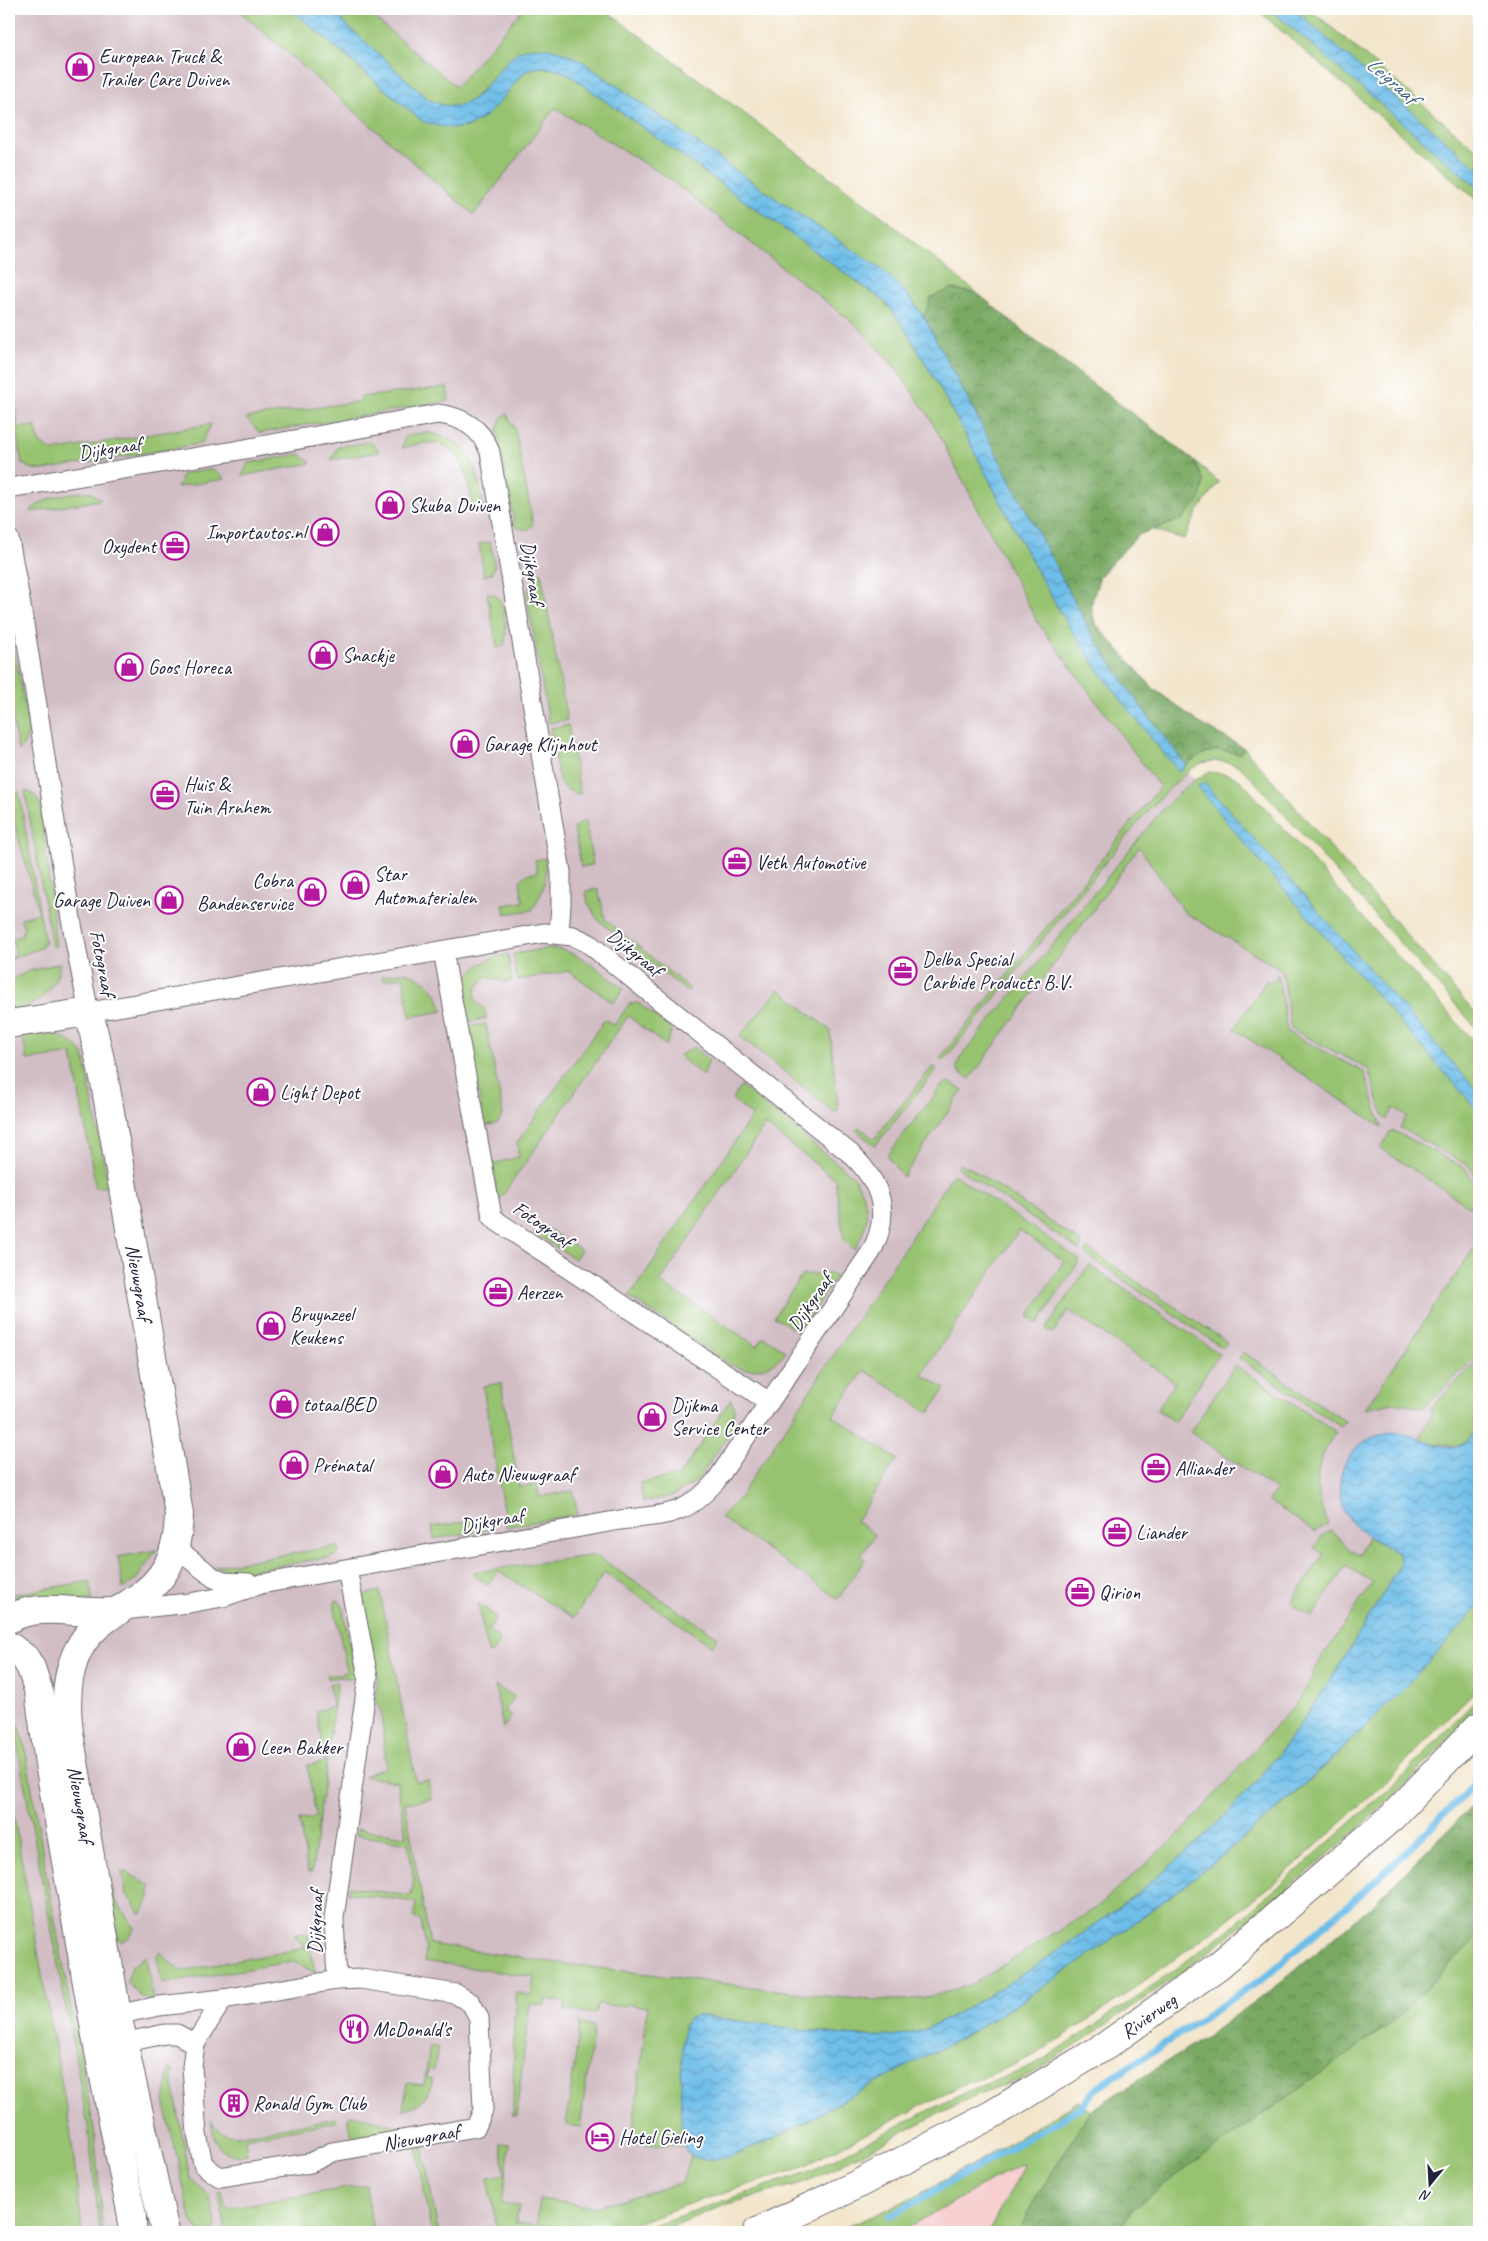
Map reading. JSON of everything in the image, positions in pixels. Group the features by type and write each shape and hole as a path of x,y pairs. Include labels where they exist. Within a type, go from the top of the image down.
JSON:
{"street":[{"name":"Dijkgraaf","path":"9,488 234,451 438,414 454,416 477,430 485,440 490,452 561,872 559,934 573,936 588,943 851,1154 865,1168 874,1181 882,1214 877,1239 842,1295 716,1481 691,1506 682,1510 261,1584 223,1597 189,1603 118,1610"},
{"name":"Fotograaf","path":"9,539 77,954 89,1012 544,933 559,934"},
{"name":"Fotograaf","path":"443,951 492,1216 498,1222 769,1402"},
{"path":"9,1024 89,1012"},
{"name":"Nieuwgraaf","path":"89,1012 104,1077 179,1514 176,1548 164,1573 155,1585 118,1610 86,1638 79,1649 68,1681 67,1703 70,1739 106,2017"},
{"name":"Dijkgraaf","path":"176,1548 203,1571 219,1580 261,1584"},
{"name":"Dijkgraaf","path":"336,1980 334,1918 368,1677 347,1569"},
{"path":"9,1619 17,1614 43,1610 118,1610"},
{"name":"Nieuwgraaf","path":"9,1646 24,1658 31,1668 39,1692 51,1772 111,2045 119,2143 132,2216 132,2232"},
{"name":"Rivierweg","path":"754,2231 856,2185 991,2115 1107,2045 1218,1966 1392,1817 1479,1726"},
{"name":"Nieuwgraaf","path":"106,2017 159,2006 223,1999 336,1980 361,1979 456,1994 471,2003 479,2018 483,2110 476,2127 332,2152 310,2162 220,2176 211,2172 203,2164 197,2134 192,2067 195,2044 223,1999"},
{"path":"111,2045 165,2034 178,2034 195,2044"},
{"name":"Nieuwgraaf","path":"111,2045 165,2232"}],"shaded area":[{"path":"9,9 310,9 430,114 523,62 876,277 1074,621 1183,768 1202,786 1479,1102 1479,1550 1198,1858 677,2200 548,2232 9,2232"},
{"path":"364,9 523,9 456,87"},
{"path":"1022,2164 1024,2166 989,2232 899,2232"}],"green space":[{"path":"237,9 291,9 422,121 453,128 468,127 486,116 523,73 529,70 546,67 568,74 884,301 906,330 937,383 1039,574 1068,624 1113,689 1179,772 1193,760 1206,753 1221,750 1239,754 1244,748 1479,1018 1479,1031 1248,774 1239,766 1227,762 1214,761 1202,763 1191,769 1146,813 943,1061 940,1058 1160,787 1038,623 929,416 894,366 856,325 668,178 555,108 474,215"},
{"path":"329,9 364,9 456,87 523,9 604,9 878,213 977,293 951,289 931,297 924,317 908,295 883,270 782,203 583,62 520,51 468,104 458,106 443,105 428,99"},
{"path":"1256,9 1310,9 1479,152 1479,202"},
{"path":"951,289 977,293 1037,342 1194,460 1204,481 1200,500 1182,519 1138,535 1100,576 1091,605 1095,623 1153,688 1198,722 1244,748 1239,754 1224,751 1211,752 1199,756 1186,765 1138,703 1092,635 924,317 931,297"},
{"path":"9,373 18,428 35,426 40,443 53,451 211,424 201,444 43,470 33,469 22,464 9,388"},
{"path":"447,387 449,401 260,433 246,418 361,401 360,397"},
{"path":"507,414 515,429 533,524 529,529 520,529 515,526 497,432 501,418"},
{"path":"425,432 453,441 470,457 479,480 484,509 473,511 464,468 460,459 445,446 433,443 402,448 405,436"},
{"path":"369,442 379,452 331,460 338,447"},
{"path":"300,454 311,463 242,476 248,463"},
{"path":"1194,460 1219,482 1198,511 1184,539 1154,530 1182,519 1204,481"},
{"path":"214,469 225,479 177,487 183,474"},
{"path":"89,491 101,500 31,512 37,505 51,498"},
{"path":"490,542 495,566 492,573 484,576 479,544"},
{"path":"541,572 567,720 549,723 527,598 529,587"},
{"path":"487,593 498,597 504,613 505,641 504,645 497,648"},
{"path":"9,617 29,731 23,746 18,751 9,698"},
{"path":"568,725 580,794 568,790 559,781 550,728"},
{"path":"1209,772 1231,775 1242,782 1479,1047 1479,1182 1469,1166 1400,1128 1407,1116 1394,1108 1387,1120 1384,1117 1368,1069 1291,1029 1282,970 1184,912 1139,847 970,1079 959,1072 957,1067 960,1058 1152,822 1188,785"},
{"path":"25,791 37,799 42,813 56,946 52,947"},
{"path":"19,792 45,943 42,943 43,947 9,960 9,957 16,955 12,938 21,936 24,929 21,918 39,913 9,803 9,795"},
{"path":"585,820 593,865 581,867 574,828"},
{"path":"545,858 546,873 544,886 532,910 505,914 503,905 523,902 520,881 527,874 537,872 535,860"},
{"path":"598,889 605,919 690,989 687,992 598,920 588,903 586,891"},
{"path":"550,948 571,953 581,958 624,989 613,1003 569,971 517,980 513,954"},
{"path":"508,954 512,981 505,982 489,977 480,983 475,991 475,996 479,1004 484,1008 486,1019 467,1022 463,991 468,976 486,961"},
{"path":"60,963 54,982 43,996 28,1006 9,1011 9,981 29,971"},
{"path":"404,972 419,977 430,986 443,1011 410,1017 403,977 383,980 382,976"},
{"path":"1278,974 1287,1032 1364,1072 1382,1127 1234,1029 1267,980 1272,983"},
{"path":"779,989 830,1030 838,1110 835,1113 740,1036"},
{"path":"638,1003 672,1030 666,1046 628,1016 498,1202 492,1164 519,1157 517,1143 605,1019 614,1026 629,1004"},
{"path":"486,1024 503,1114 498,1123 484,1126 468,1027"},
{"path":"41,1033 65,1039 75,1045 84,1055 108,1186 96,1188 72,1054 27,1060 22,1035"},
{"path":"693,1047 709,1060 703,1076 679,1056"},
{"path":"933,1066 937,1069 875,1146 856,1130 859,1127 874,1139"},
{"path":"949,1082 963,1090 903,1177 887,1156 942,1085"},
{"path":"741,1086 854,1177 863,1196 867,1214 864,1231 854,1250 844,1240 835,1179 765,1125 660,1282 757,1346 764,1337 786,1351 767,1366 753,1369 745,1369 729,1364 629,1297 752,1116 732,1099"},
{"path":"1392,1130 1465,1168 1479,1191 1479,1213 1380,1148"},
{"path":"959,1164 970,1168 1082,1243 1079,1250 958,1168"},
{"path":"953,1174 1080,1260 1038,1324 1028,1317 1064,1261 1019,1230 922,1374 945,1389 929,1413 864,1370 833,1416 897,1459 856,1521 875,1535 861,1556 865,1559 838,1599 720,1517 739,1498"},
{"path":"540,1224 581,1250 575,1259 534,1233"},
{"path":"1479,1241 1478,1353 1424,1408 1394,1403 1365,1409"},
{"path":"1087,1248 1227,1342 1223,1348 1084,1253"},
{"path":"1089,1265 1219,1354 1174,1422 1157,1410 1175,1382 1068,1310 1053,1333 1046,1329"},
{"path":"829,1273 836,1277 799,1332 774,1317 802,1275"},
{"path":"1243,1352 1346,1422 1341,1427 1239,1358"},
{"path":"1479,1359 1479,1425 1470,1438 1459,1445 1432,1443 1420,1439 1433,1411 1430,1409"},
{"path":"1235,1365 1336,1432 1323,1455 1318,1477 1319,1500 1328,1524 1315,1532 1269,1501 1276,1490 1190,1432"},
{"path":"501,1383 519,1487 537,1484 539,1497 573,1491 578,1514 506,1527 483,1386"},
{"path":"731,1399 734,1408 732,1430 697,1481 672,1496 643,1502 640,1483 679,1476"},
{"path":"485,1519 486,1530 434,1539 432,1527"},
{"path":"1331,1530 1349,1549 1359,1554 1368,1537 1398,1552 1402,1562 1332,1677 1294,1733 1252,1786 1205,1835 1155,1879 1074,1940 998,1989 925,2029 904,2034 873,2037 827,2033 697,2015 681,2089 684,2146 631,2144 648,2007 626,2004 624,2007 597,2004 595,2014 564,2010 565,2002 545,1999 545,2006 530,2004 516,2116 513,2116 516,1993 531,1995 534,1977 424,1961 426,1951 421,1920 414,1918 416,1902 348,1893 349,1887 411,1896 414,1880 408,1843 356,1835 357,1829 406,1836 397,1782 364,1776 386,1767 381,1711 375,1700 378,1677 363,1600 365,1594 380,1591 416,1782 428,1780 431,1799 405,1803 430,1944 536,1960 870,2000 907,2000 937,1995 972,1984 1096,1908 1182,1832 1297,1702 1314,1676 1311,1674 1373,1582 1346,1566 1312,1617 1291,1603 1324,1554 1314,1548 1322,1536"},
{"path":"338,1546 339,1553 336,1556 240,1572 228,1571 215,1566"},
{"path":"156,1550 136,1580 123,1589 118,1557"},
{"path":"595,1555 718,1637 712,1646 604,1573 574,1618 498,1571 488,1585 473,1575 474,1572"},
{"path":"90,1581 92,1600 9,1608 9,1595"},
{"path":"339,1600 343,1609 356,1679 340,1677 328,1679 327,1676 347,1672 335,1610 335,1601"},
{"path":"478,1603 497,1617 488,1630 501,1640 491,1654 488,1652"},
{"path":"1479,1605 1479,1686 1383,1785 1277,1881 1214,1930 1115,2002 1037,2054 993,2074 966,2083 795,2170 694,2202 612,2232 479,2232 478,2229 496,2226 488,2178 505,2175 500,2144 510,2143 502,2204 519,2207 516,2223 536,2226 540,2199 595,2207 682,2183 690,2155 708,2158 729,2155 774,2138 798,2127 874,2083 1003,2013 1128,1928 1208,1867 1286,1802 1364,1729"},
{"path":"337,1682 312,1872 308,1872 299,1820 316,1817 307,1765 325,1762 316,1711 333,1707 329,1684"},
{"path":"495,1686 514,1696 505,1711 512,1716 503,1728"},
{"path":"1479,1697 1479,1707 1411,1779 1350,1836 1265,1908 1183,1972 1024,2078 967,2099 809,2181 728,2204 657,2232 633,2232 810,2171 965,2092 1020,2071 1046,2058 1138,1996 1230,1929 1396,1783"},
{"path":"9,1701 24,1741 47,1879 94,2129 103,2232 100,2232 88,2126 9,1710"},
{"path":"9,1790 71,2135 82,2232 15,2232 9,2197"},
{"path":"1479,1799 1479,1935 1392,2023 1206,2154 1135,2207 1118,2232 1018,2232 1030,2208 1090,2111 1211,2033 1277,1986 1371,1906"},
{"path":"122,1872 126,1872 150,1886 150,1897 141,1915 126,1893"},
{"path":"109,1889 113,1889 115,1900 135,1928 126,1940 121,1941 117,1938"},
{"path":"294,1934 308,1934 315,1973 294,1961 162,1984 157,1956 160,1952 180,1971 305,1948"},
{"path":"1479,1935 1479,2232 1118,2232 1135,2207 1206,2154 1392,2023"},
{"path":"146,1956 153,2001 140,1996 127,1982 132,1966"},
{"path":"580,2024 594,2026 580,2127 566,2125"},
{"path":"430,2046 438,2047 434,2069 428,2069 427,2079 433,2080 431,2086 419,2104 403,2110 407,2083 424,2085"},
{"path":"170,2069 174,2071 172,2077 190,2178 209,2196 216,2224 214,2232 199,2232 191,2220 164,2100"},
{"path":"1079,2101 1090,2111 1030,2208 1018,2232 989,2232 1024,2166 1022,2164 899,2232 834,2232 898,2204 959,2172"},
{"path":"355,2115 409,2129 358,2137 351,2134 348,2116"},
{"path":"336,2118 337,2122 245,2138 247,2154 230,2153 220,2148 214,2136 211,2120 220,2131 235,2136"},
{"path":"423,2147 438,2232 431,2232 417,2148"},
{"path":"366,2185 373,2232 226,2232 219,2192 222,2191 226,2208"}],"water":[{"path":"291,9 329,9 428,99 453,106 471,100 479,94 503,66 520,51 528,48 544,47 569,55 583,62 782,203 883,270 908,295 924,317 1092,635 1138,703 1186,765 1179,772 1145,731 1082,646 1039,574 937,383 906,330 884,301 568,74 546,67 529,70 523,73 482,119 470,125 457,128 441,127 422,121"},
{"path":"1270,9 1293,9 1479,170 1479,189"},
{"path":"1204,782 1479,1093 1479,1112 1267,870 1198,787"},
{"path":"1479,1425 1479,1605 1373,1720 1316,1774 1256,1827 1131,1925 1067,1971 1002,2013 941,2049 762,2144 739,2153 718,2158 701,2159 688,2153 684,2145 682,2131 681,2093 684,2026 688,2019 697,2015 827,2033 873,2037 904,2034 925,2029 998,1989 1074,1940 1155,1879 1205,1835 1252,1786 1294,1734 1332,1678 1401,1563 1398,1552 1361,1531 1347,1516 1340,1496 1340,1482 1348,1459 1365,1441 1389,1433 1409,1435 1448,1447 1463,1445"}],"waterway":[{"path":"890,2216 1082,2107 1094,2090 1262,1979 1379,1878 1479,1780"}],"place":[{"name":"European Truck & Trailer Care Duiven","path":"80,67"},
{"name":"Skuba Duiven","path":"390,505"},
{"name":"Importautos.nl","path":"325,532"},
{"name":"Oxydent","path":"175,546"},
{"name":"Snackje","path":"323,655"},
{"name":"Goos Horeca","path":"129,667"},
{"name":"Garage Klijnhout","path":"465,744"},
{"name":"Huis & Tuin Arnhem","path":"165,795"},
{"name":"Veth Automotive","path":"737,862"},
{"name":"Star Automaterialen","path":"355,885"},
{"name":"Cobra Bandenservice","path":"312,892"},
{"name":"Garage Duiven","path":"169,900"},
{"name":"Delba Special Carbide Products B.V.","path":"903,971"},
{"name":"Light Depot","path":"261,1092"},
{"name":"Aerzen","path":"498,1292"},
{"name":"Bruynzeel Keukens","path":"271,1326"},
{"name":"totaalBED","path":"284,1404"},
{"name":"Dijkma Service Center","path":"652,1417"},
{"name":"Prénatal","path":"294,1465"},
{"name":"Alliander","path":"1156,1468"},
{"name":"Auto Nieuwgraaf","path":"443,1474"},
{"name":"Liander","path":"1117,1532"},
{"name":"Qirion","path":"1080,1592"},
{"name":"Leen Bakker","path":"241,1747"},
{"name":"McDonald's","path":"354,2029"},
{"name":"Ronald Gym Club","path":"234,2103"},
{"name":"Hotel Gieling","path":"600,2137"}],"water label":[{"name":"Leigraaf","path":"1392,80"}]}
